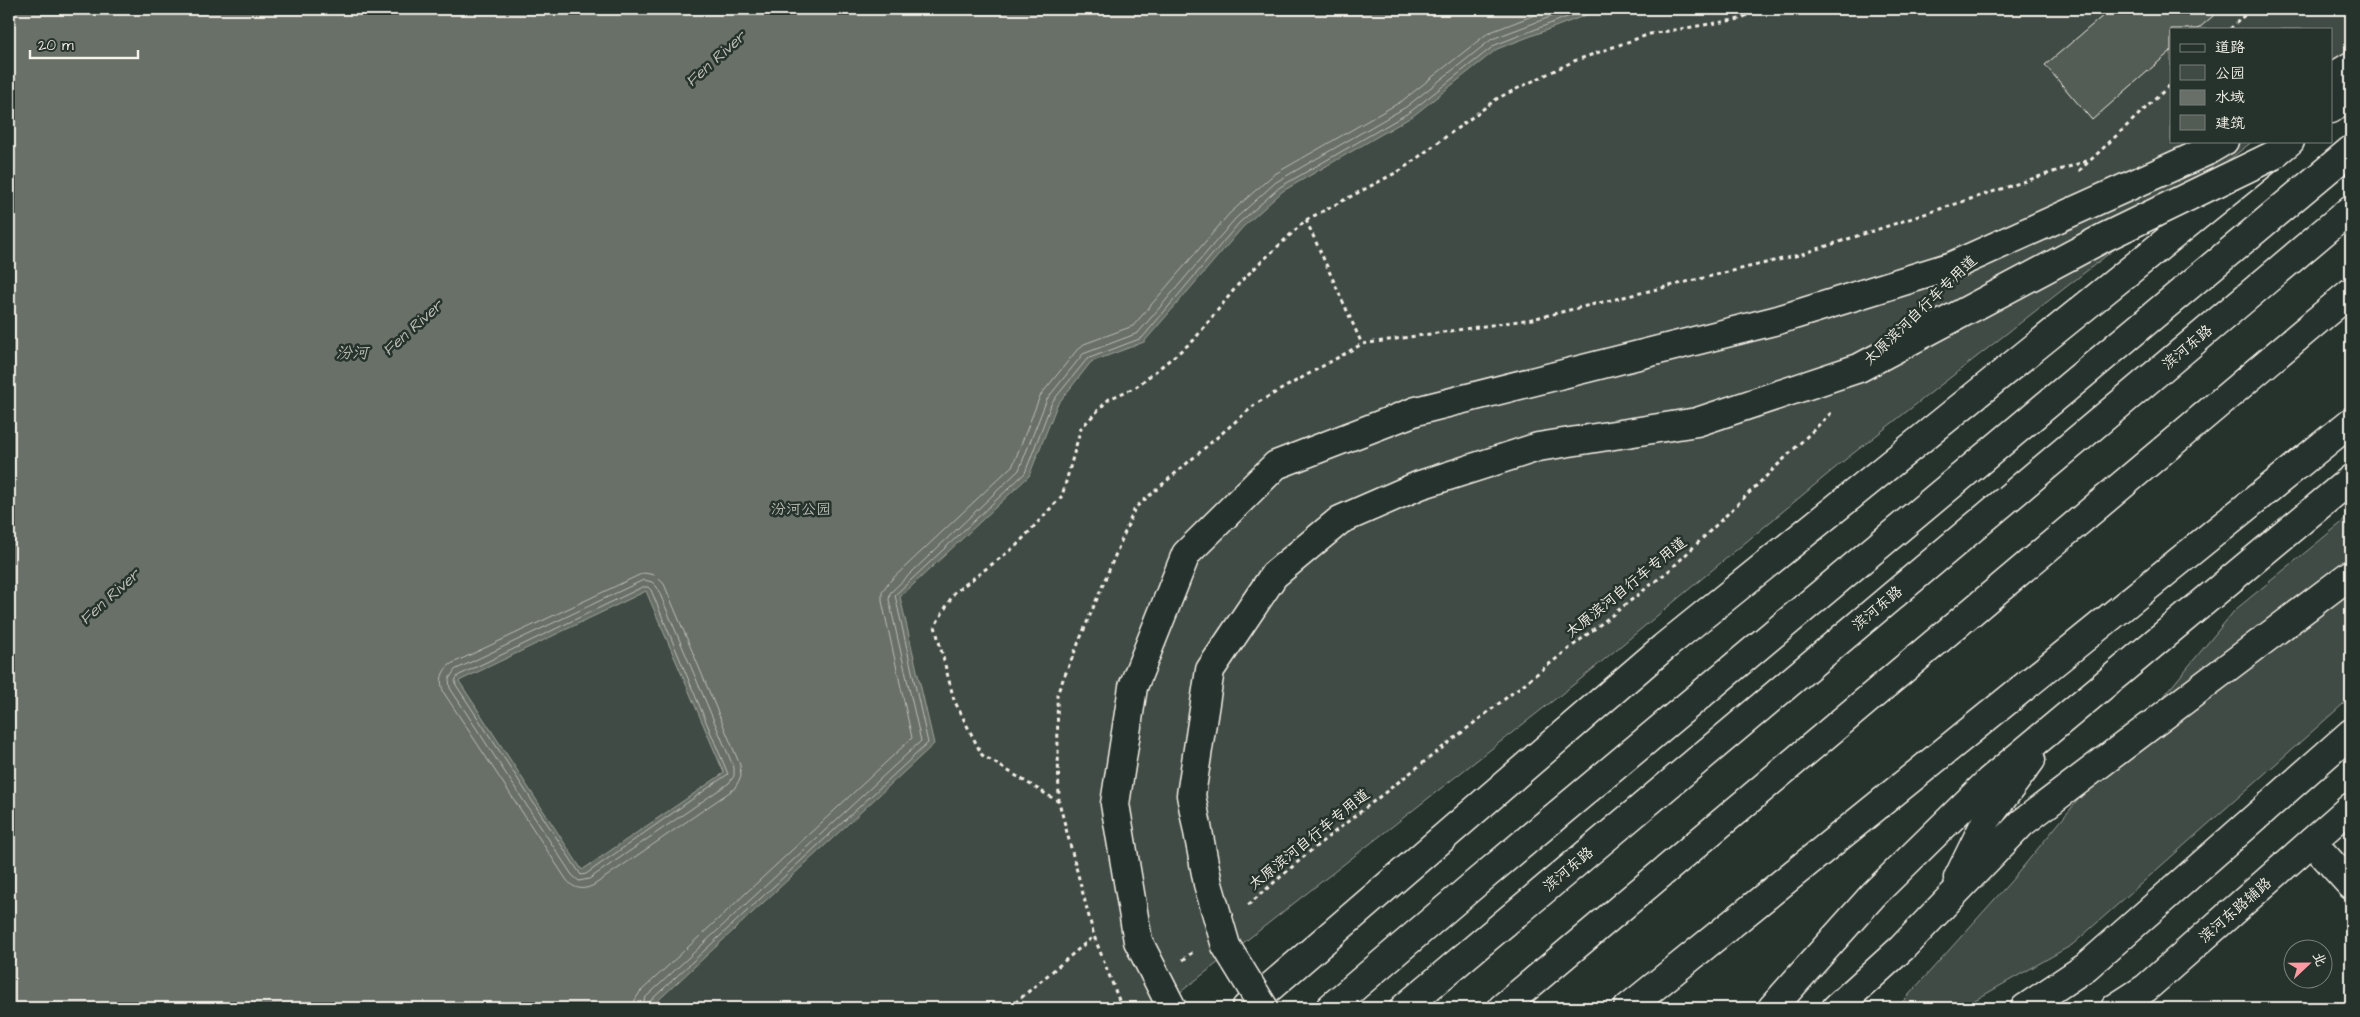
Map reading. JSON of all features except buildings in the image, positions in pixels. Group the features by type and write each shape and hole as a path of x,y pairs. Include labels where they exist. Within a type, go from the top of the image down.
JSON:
{"main road":[{"path":"2332,77 2351,66"},
{"path":"2332,107 2351,92"},
{"path":"1172,1008 1138,941 1115,804 1132,687 1186,554 1276,465 1416,411 1778,320 1952,266 2215,146"},
{"path":"1246,1008 1664,647 2282,148"},
{"path":"1264,1008 1226,946 1208,884 1191,795 1210,670 1274,576 1340,520 1420,485 1538,447 1697,422 1858,368 2105,237 2282,148"},
{"path":"1330,1008 1476,883 2351,150"},
{"name":"滨河东路","path":"1404,1008 2351,209"},
{"path":"1502,1008 2351,292"},
{"path":"1628,1008 2351,422"},
{"path":"1772,1008 1874,894 1989,781 2351,479"},
{"path":"1836,1008 1902,948 2022,823 2351,574"},
{"path":"1946,902 1987,819 2059,723"},
{"path":"2024,1008 2086,967 2351,734"},
{"name":"滨河东路辅路","path":"2115,1008 2146,988 2351,807"},
{"path":"2312,842 2351,885"}],"path":[{"path":"1059,802 982,755 954,700 935,626 954,593 1016,546 1062,496 1081,428 1109,399 1136,386 1193,341 1241,281 1306,220 1401,170 1498,98 1574,61 1650,34 1740,20 1758,9"},
{"path":"2231,28 2251,9"},
{"path":"2076,174 2170,85"},
{"path":"1306,220 1362,344"},
{"name":"太原滨河自行车专用道","path":"1246,906 1314,848 1671,568 1834,409"},
{"path":"1009,1008 1094,936"},
{"path":"1179,963 1202,944"},
{"path":"1127,1008 1134,1002"}],"green space":[{"name":"汾河公园","path":"9,9 2351,9 2351,64 2332,79 2332,28 2170,28 2170,142 2252,142 1846,459 1582,678 1160,1008 9,1008"},
{"path":"2351,515 2351,697 2072,945 1961,1008 1897,1008 2012,880 2235,610"}],"water":[{"name":"汾河","path":"9,9 1602,9 1497,49 1413,116 1283,191 1243,227 1144,342 1091,362 1057,405 1029,476 900,597 934,744 650,1008 9,1008","holes":["646,591 724,773 582,870 459,681"]}],"water label":[{"name":"Fen River","path":"715,58"},
{"name":"Fen River","path":"412,327"},
{"name":"Fen River","path":"109,596"}]}
